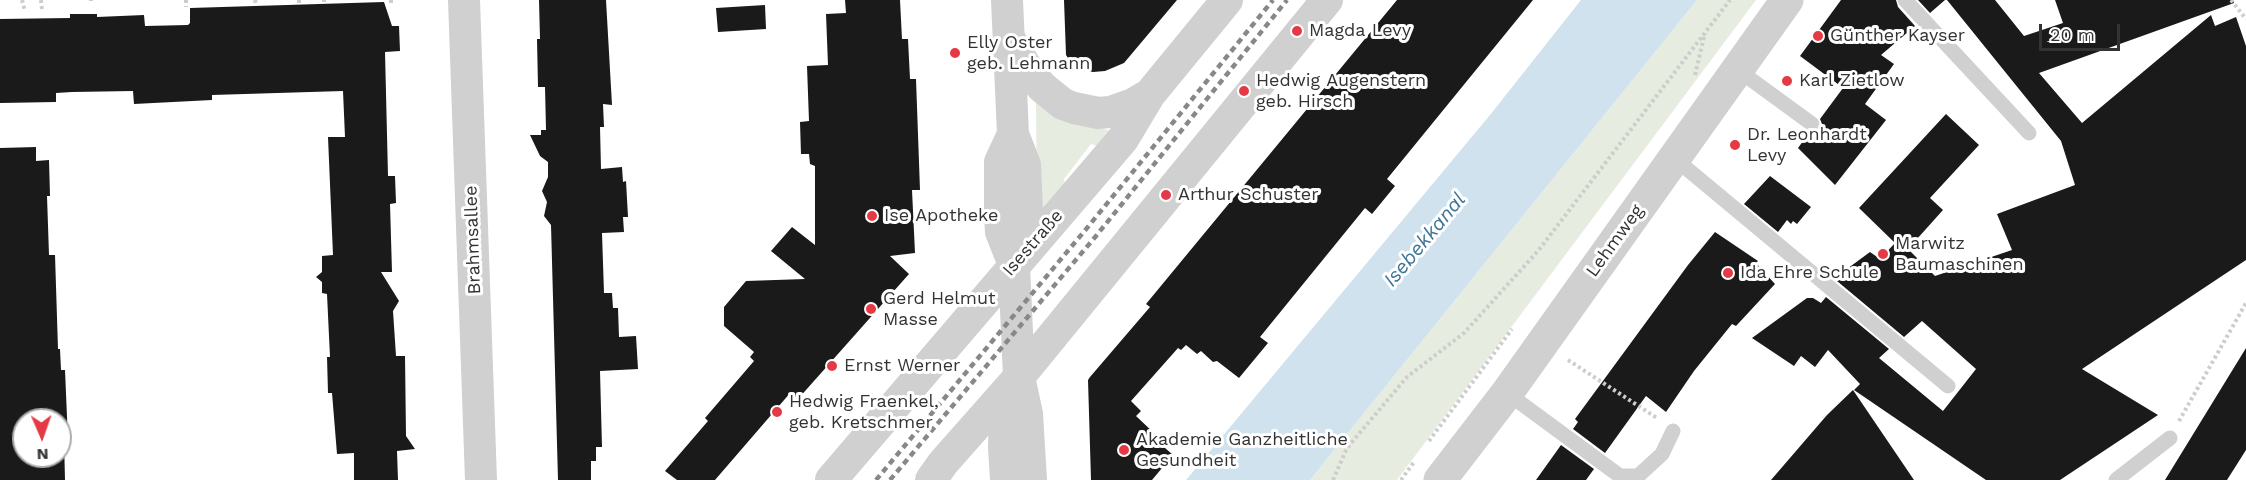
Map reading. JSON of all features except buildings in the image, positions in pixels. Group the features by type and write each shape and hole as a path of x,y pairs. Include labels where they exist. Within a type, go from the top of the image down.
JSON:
{"street":[{"name":"Brahmsallee","path":"464,0 481,480"},
{"path":"1007,0 1013,134 1000,162 1001,231 1014,265 1019,377 1027,414 1031,480"},
{"name":"Isestraße","path":"831,480 1123,139 1150,94 1227,0"},
{"path":"931,480 943,463 1019,377 1327,0"},
{"name":"Lehmweg","path":"1440,480 1507,393 1786,0"},
{"path":"1009,39 1029,72 1042,87 1063,104 1098,113 1110,112 1133,104 1150,94"},
{"path":"1006,480 1005,419 1019,377"}],"lane":[{"path":"1905,0 2029,133"},
{"path":"1738,70 1812,124"},
{"path":"1674,158 1948,386"},
{"path":"1507,393 1620,476 1638,476 1662,454 1673,431"},
{"path":"2116,480 2170,438"}],"path":[{"path":"22,0 25,10"},
{"path":"41,0 42,10"},
{"path":"186,0 186,7"},
{"path":"391,0 391,6"},
{"path":"1333,480 1347,448 1407,376 1464,333 1538,251 1730,0"},
{"path":"2231,0 2246,19"},
{"path":"2170,438 2245,306"},
{"path":"1542,343 1673,431"}],"shaded area":[{"path":"1697,0 1756,0 1397,480 1310,480"},
{"path":"1036,101 1076,124 1109,130 1111,135 1101,147 1091,144 1064,179 1066,189 1037,222"}],"water":[{"name":"Isebekkanal","path":"1581,0 1697,0 1310,480 1186,480 1490,115"}],"railway":[{"path":"876,480 1087,228 1273,0"},
{"path":"890,480 1096,236 1287,0"}],"place":[{"name":"Magda Levy","path":"1297,31"},
{"name":"Günther Kayser","path":"1818,36"},
{"name":"Elly Oster geb. Lehmann","path":"955,53"},
{"name":"Karl Zietlow","path":"1787,81"},
{"name":"Hedwig Augenstern geb. Hirsch","path":"1244,91"},
{"name":"Dr. Leonhardt Levy","path":"1735,145"},
{"name":"Arthur Schuster","path":"1166,195"},
{"name":"Ise Apotheke","path":"872,216"},
{"name":"Marwitz Baumaschinen","path":"1883,254"},
{"name":"Ida Ehre Schule","path":"1728,273"},
{"name":"Gerd Helmut Masse","path":"871,309"},
{"name":"Ernst Werner","path":"832,366"},
{"name":"Hedwig Fraenkel, geb. Kretschmer","path":"777,412"},
{"name":"Akademie Ganzheitliche Gesundheit","path":"1124,450"}]}
